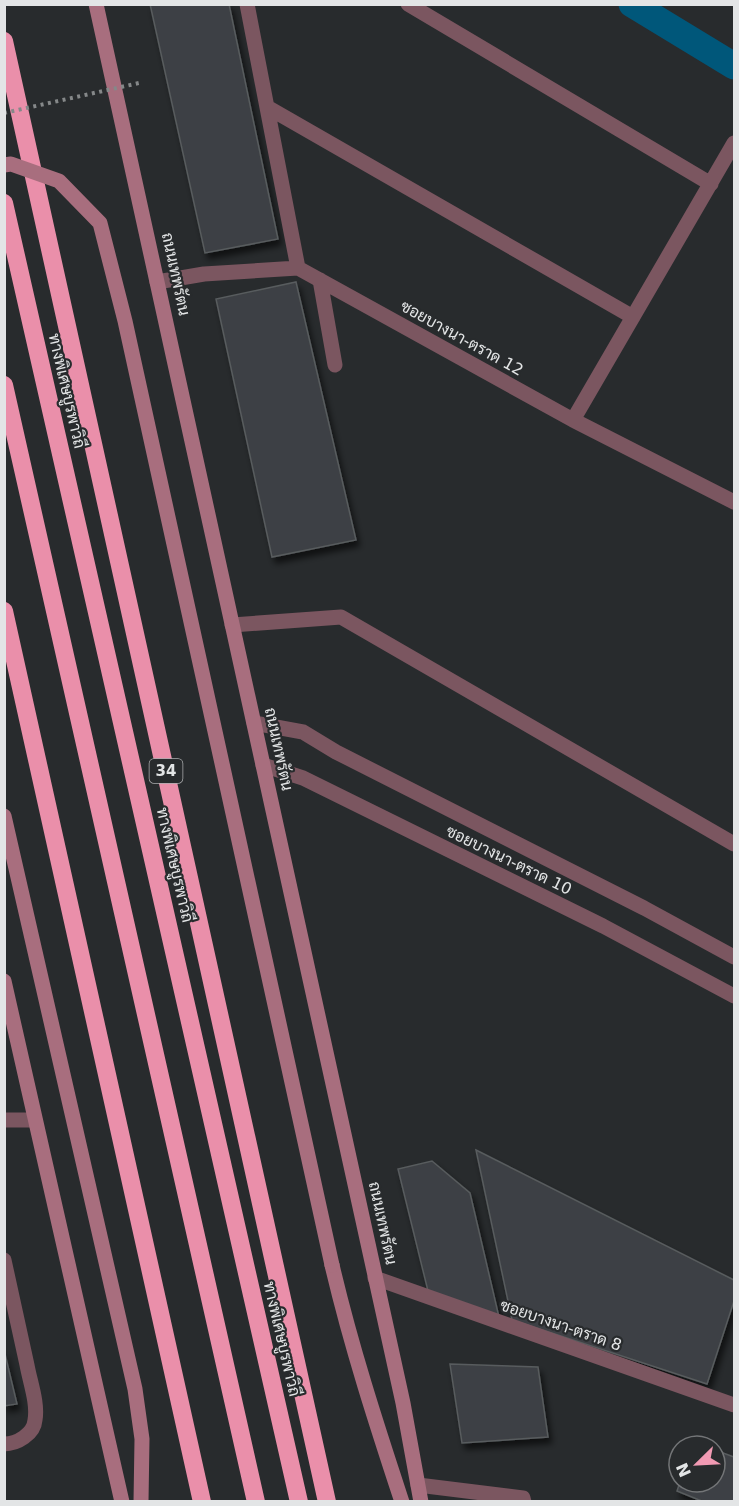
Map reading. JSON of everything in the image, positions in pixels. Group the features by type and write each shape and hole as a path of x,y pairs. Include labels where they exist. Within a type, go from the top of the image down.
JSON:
{"highway":[{"name":"34","path":"4,41 327,1502"},
{"name":"ทางพิเศษบูรพาวิถี","path":"4,203 299,1502"},
{"path":"4,385 256,1502"},
{"path":"4,610 202,1502"}],"main road":[{"name":"ถนนเทพรัตน","path":"96,4 403,1403 422,1502"},
{"path":"4,165 11,164 59,181 100,224 127,333 346,1328 402,1502"},
{"path":"4,816 135,1389 142,1439 141,1502"},
{"path":"4,981 8,1007 36,1120 122,1502"}],"street":[{"path":"157,282 204,273 298,268 247,4"},
{"path":"408,4 711,184"},
{"path":"267,107 633,317"},
{"path":"573,420 735,143"},
{"name":"ซอยบางนา-ตราด 12","path":"298,268 573,420 733,498"},
{"path":"320,280 335,366"},
{"path":"232,625 341,617 735,844"},
{"path":"254,723 303,732 358,763 644,908 735,957"},
{"name":"ซอยบางนา-ตราด 10","path":"263,765 314,783 592,921 735,996"},
{"path":"4,1120 36,1120"},
{"path":"4,1260 33,1396 35,1421 31,1431 22,1438 4,1444"},
{"name":"ซอยบางนา-ตราด 8","path":"375,1278 735,1405"},
{"path":"418,1485 523,1498 524,1502"}],"path":[{"path":"4,113 139,83"}],"building":[{"path":"150,4 229,4 278,239 205,253"},
{"path":"296,282 356,540 272,557 216,299"},
{"path":"476,1150 734,1280 734,1301 707,1384 512,1320"},
{"path":"432,1161 470,1193 499,1317 428,1291 398,1169"},
{"path":"4,1350 17,1404 4,1406"},
{"path":"450,1364 538,1367 548,1437 462,1443"},
{"path":"727,1454 734,1457 734,1502 704,1502 684,1494 727,1494"}],"waterway":[{"path":"632,4 734,66"}]}
